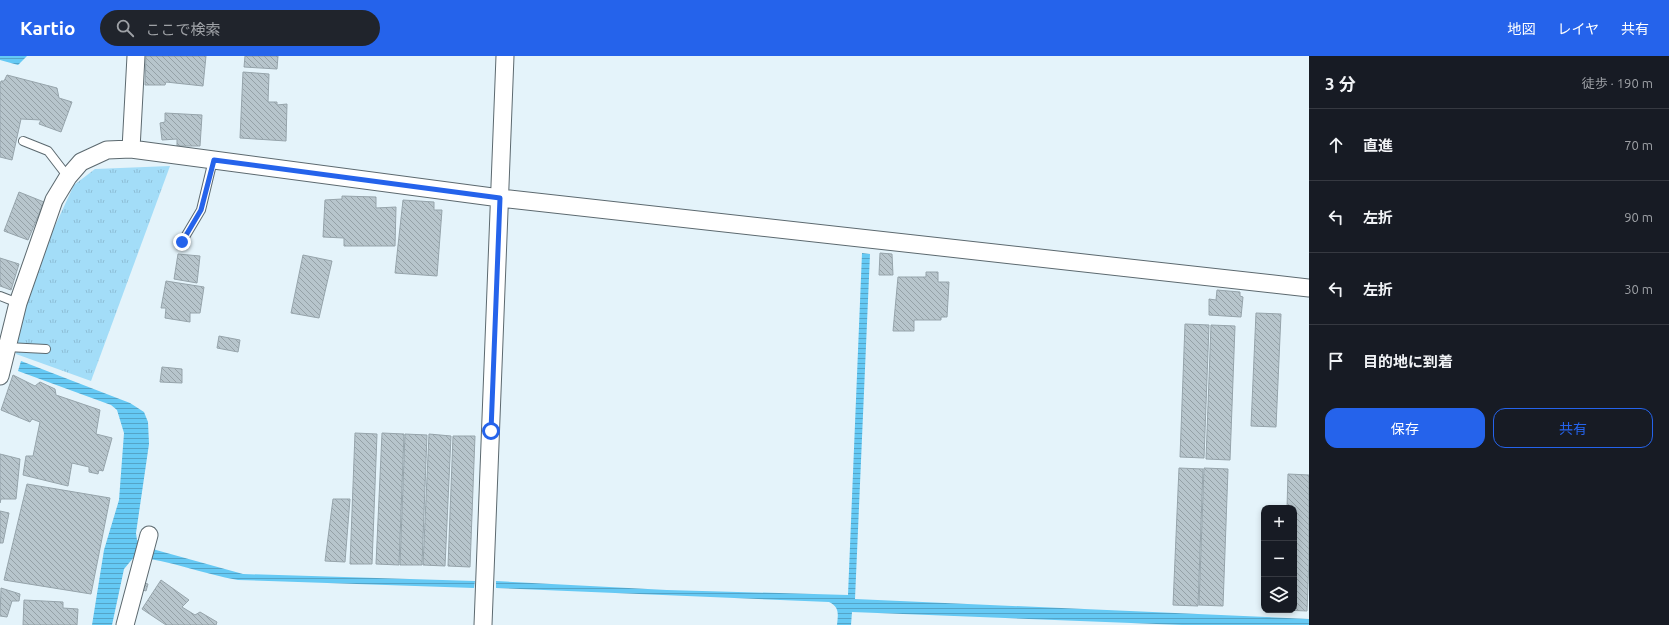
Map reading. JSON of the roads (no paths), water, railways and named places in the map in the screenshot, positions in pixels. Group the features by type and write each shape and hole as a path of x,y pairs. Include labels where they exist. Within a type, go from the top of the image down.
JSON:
{"street":[{"path":"131,149 136,56"},
{"path":"482,625 505,56"},
{"path":"0,376 18,303 54,200 68,178 81,162 107,150 131,149 500,198 1309,288"},
{"path":"126,625 149,535"}],"lane":[{"path":"24,141 48,151 68,178"},
{"path":"182,242 201,210 214,160"},
{"path":"0,296 18,303"},
{"path":"7,347 46,349"}]}
